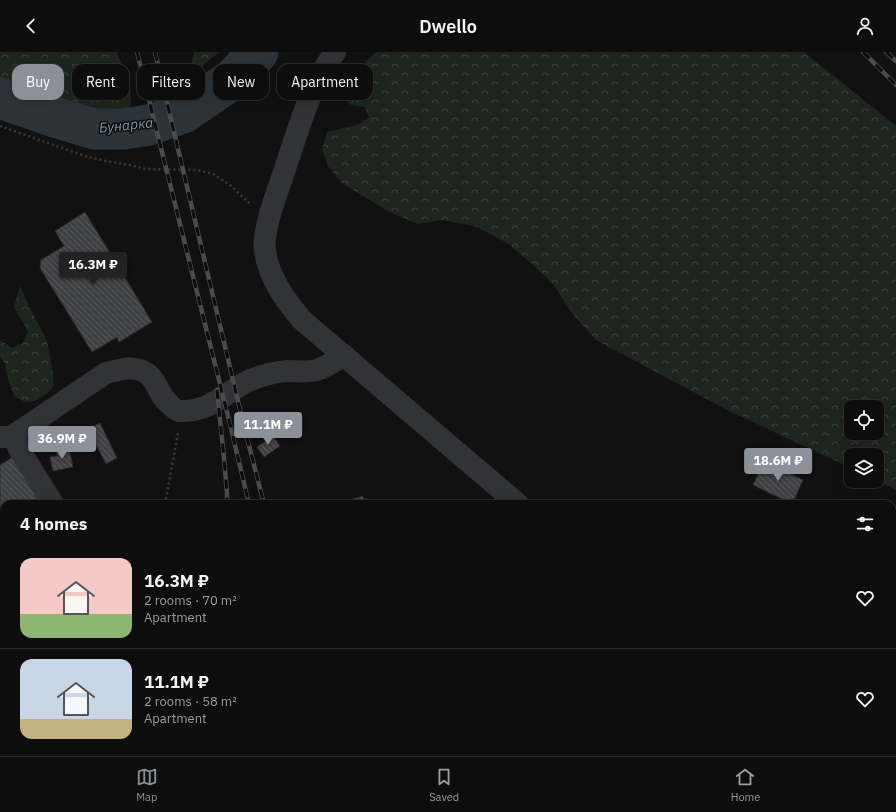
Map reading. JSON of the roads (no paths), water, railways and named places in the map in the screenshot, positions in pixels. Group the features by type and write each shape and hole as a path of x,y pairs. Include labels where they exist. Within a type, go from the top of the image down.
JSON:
{"lane":[{"path":"335,52 317,81 308,103 272,209 266,236 265,250 270,271 289,305 302,320 513,500"},
{"path":"51,500 19,449 16,441 8,435 106,373 127,368 143,371 150,376 166,400 172,406 179,411 188,411 199,409 211,404 247,382 262,376 285,371 306,373 318,370 328,366 344,355"}],"waterway":[{"name":"Бунарка","path":"0,98 94,129 124,129 149,125 183,113 234,78 258,52"}],"railway":[{"path":"137,52 248,500"},
{"path":"155,52 263,500"},
{"path":"863,52 896,85"},
{"path":"886,52 896,61"},
{"path":"217,390 227,500"}]}
